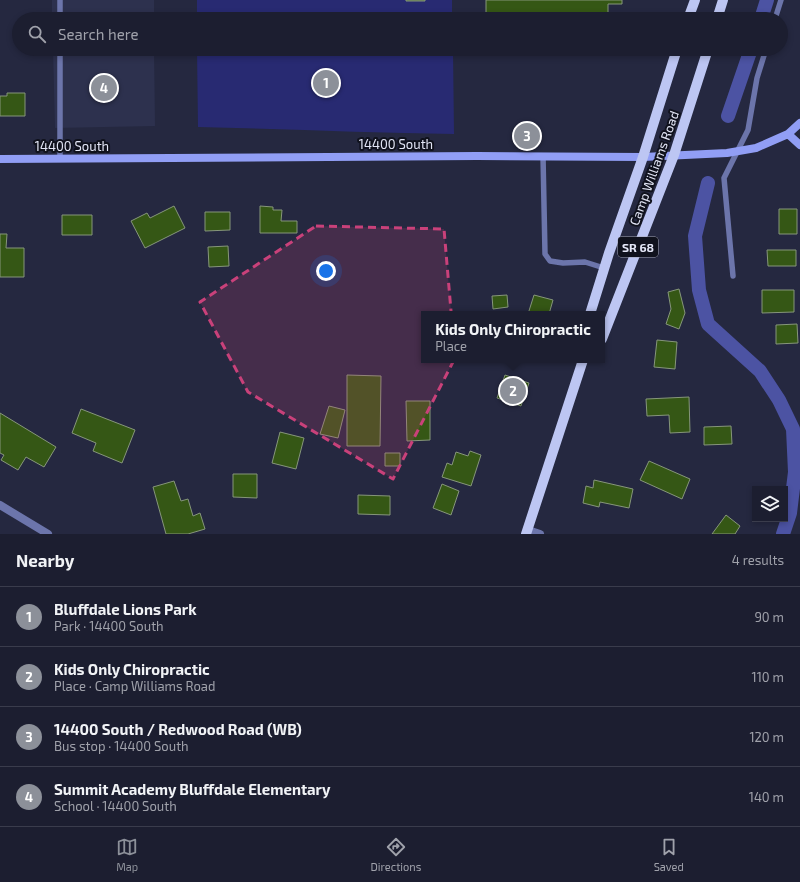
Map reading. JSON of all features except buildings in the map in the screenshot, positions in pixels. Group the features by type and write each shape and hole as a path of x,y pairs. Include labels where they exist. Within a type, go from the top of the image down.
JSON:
{"main road":[{"path":"691,12 695,0"},
{"path":"719,12 723,0"},
{"name":"Camp Williams Road","path":"591,311 604,268 643,157 675,56"},
{"name":"Camp Williams Road","path":"605,331 674,155 706,56"},
{"name":"14400 South","path":"0,159 543,156 643,157 737,152 756,148 788,134 800,123"},
{"path":"788,134 800,145"},
{"path":"527,532 583,363"}],"street":[{"path":"0,505 48,534"},
{"path":"527,532 540,534"}],"lane":[{"path":"60,0 60,12"},
{"path":"777,12 781,0"},
{"path":"60,56 60,158"},
{"path":"733,276 724,178 748,130 757,78 764,56"},
{"path":"543,156 545,254 550,261 563,263 585,262 604,268"}],"highlighted area":[{"path":"316,226 444,229 455,358 393,479 248,392 200,302"}],"shaded area":[{"path":"52,0 154,0 154,12 52,12"},
{"path":"197,0 452,0 452,12 197,12"},
{"path":"53,56 154,56 155,126 55,128"},
{"path":"197,56 453,56 454,134 198,127"}],"waterway":[{"path":"763,12 767,0"},
{"path":"728,116 749,56"},
{"path":"708,183 695,236 699,290 708,324 760,371 779,400 793,429 795,472 790,513 783,534"}],"place":[{"name":"Bluffdale Lions Park","path":"326,83"},
{"name":"Summit Academy Bluffdale Elementary","path":"104,88"},
{"name":"14400 South / Redwood Road (WB)","path":"527,136"},
{"name":"Kids Only Chiropractic","path":"513,391"}]}
